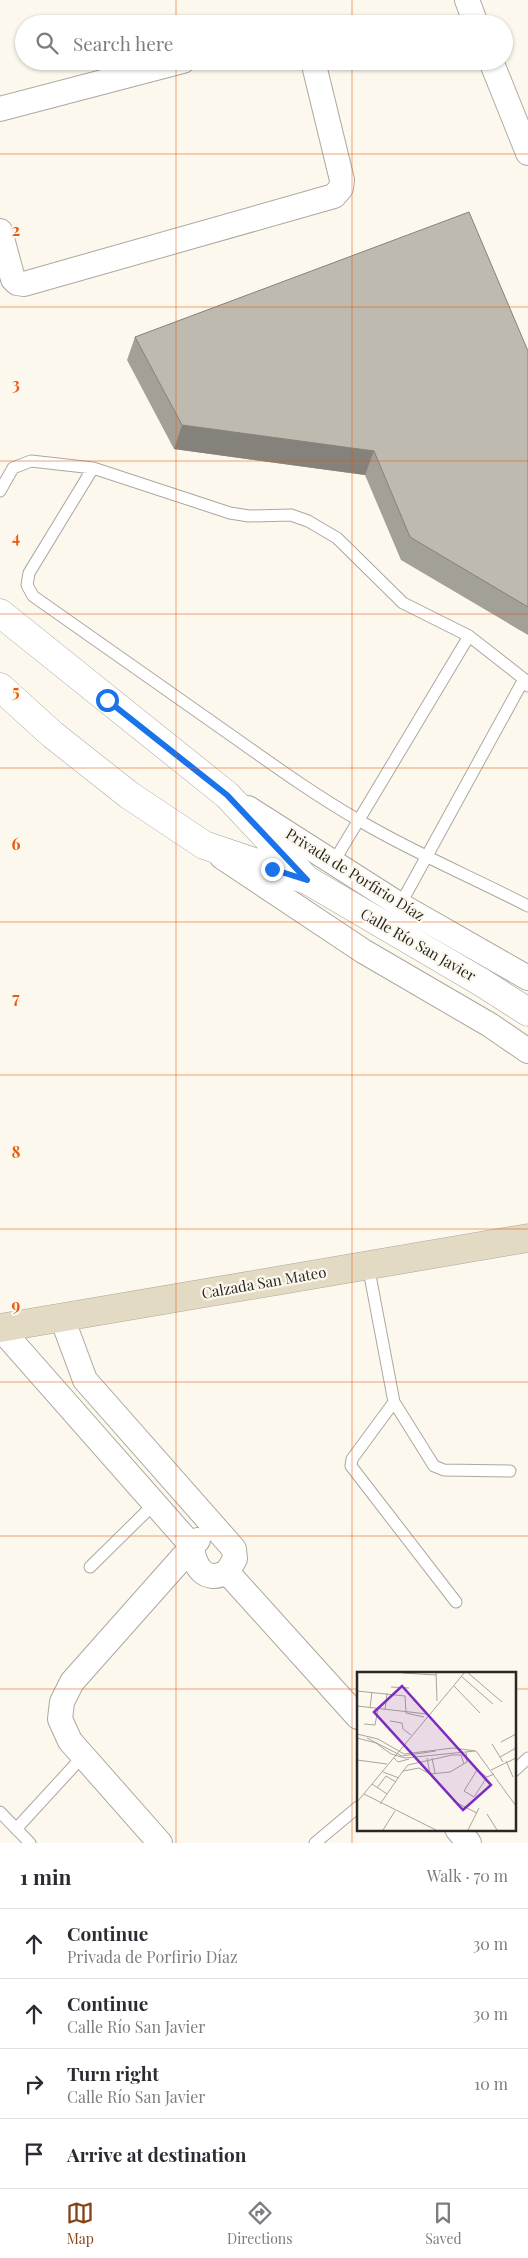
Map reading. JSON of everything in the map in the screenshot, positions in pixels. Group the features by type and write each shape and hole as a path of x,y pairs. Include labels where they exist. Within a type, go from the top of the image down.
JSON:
{"main road":[{"name":"Calzada San Mateo","path":"0,1328 528,1238"}],"street":[{"path":"467,0 473,15"},
{"path":"0,109 149,70"},
{"path":"0,231 13,279 17,283 24,284 334,196 341,188 342,180 314,70"},
{"path":"495,70 528,153"},
{"name":"Privada de Porfirio Díaz","path":"2,616 227,795 400,905 528,978"},
{"path":"0,687 54,735 129,795 363,951 490,1024 528,1051"},
{"name":"Calle Río San Javier","path":"227,795 307,880"},
{"name":"Calle Río San Javier","path":"204,845 307,880 482,982 528,1012"},
{"path":"0,1328 192,1546 195,1565 204,1574 214,1577 227,1572 235,1559 234,1549 85,1380 62,1318"},
{"path":"160,1843 70,1741 60,1719 62,1702 79,1675 192,1546 212,1526"},
{"path":"227,1572 357,1716"}],"lane":[{"path":"0,491 13,468 21,463 31,461 93,468 230,513 249,516 291,515 308,521 337,538 403,603 469,636 526,682 400,905"},
{"path":"93,468 29,573 27,585 33,596 134,669 297,781 359,821 427,858 466,874 528,906"},
{"path":"333,863 469,636"},
{"path":"368,1265 394,1402 434,1466 444,1470 510,1471"},
{"path":"394,1402 352,1459 350,1466 456,1602"},
{"path":"90,1567 154,1504"},
{"path":"16,1829 84,1755"},
{"path":"516,1769 528,1758"},
{"path":"316,1843 357,1808"},
{"path":"0,1812 30,1843"}],"building":[{"path":"469,212 528,351 528,607 410,537 374,451 182,425 135,337"}],"route":[{"path":"107,700 227,795 307,880 272,869"}]}
